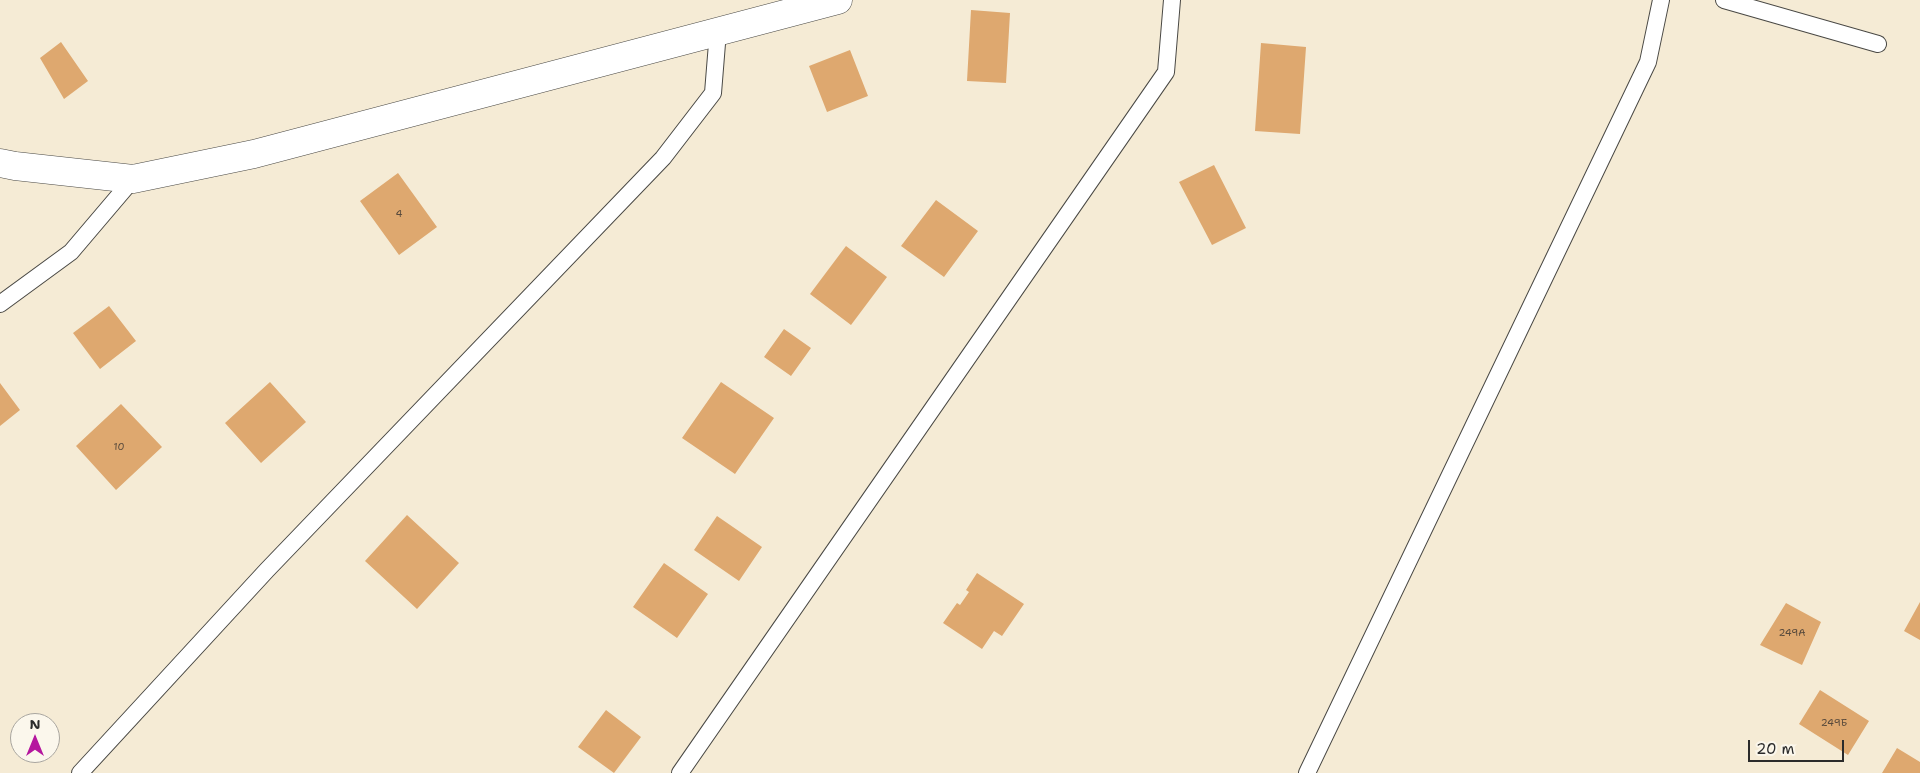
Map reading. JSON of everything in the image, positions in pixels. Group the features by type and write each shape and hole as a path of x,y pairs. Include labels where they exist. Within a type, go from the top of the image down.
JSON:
{"street":[{"path":"0,162 15,166 133,179 254,154 838,0"}],"lane":[{"path":"680,773 1166,72 1172,0"},
{"path":"1307,773 1648,62 1661,0"},
{"path":"1724,0 1878,44"},
{"path":"80,773 267,570 663,158 713,93 718,32"},
{"path":"0,304 71,252 133,179"}],"building":[{"path":"971,10 1010,13 1006,83 967,81"},
{"path":"61,42 88,81 64,99 40,58"},
{"path":"1261,43 1306,47 1300,134 1255,131"},
{"path":"850,50 868,96 827,112 809,66"},
{"path":"1214,165 1246,228 1212,245 1179,182"},
{"path":"398,173 437,227 399,255 360,201"},
{"path":"936,200 978,231 944,277 901,246"},
{"path":"846,246 887,277 851,325 810,294"},
{"path":"109,306 136,341 100,369 73,333"},
{"path":"784,329 811,348 791,376 764,357"},
{"path":"270,382 306,422 261,463 225,423"},
{"path":"721,382 774,418 735,474 682,438"},
{"path":"0,383 20,410 0,426"},
{"path":"121,404 162,447 116,490 76,446"},
{"path":"407,515 459,563 417,609 365,561"},
{"path":"717,516 762,547 739,581 694,550"},
{"path":"664,563 708,594 677,638 633,607"},
{"path":"977,573 1024,604 1002,636 994,631 982,649 943,623 957,603 960,605 969,592 966,590"},
{"path":"1920,602 1920,640 1904,631"},
{"path":"1786,603 1821,622 1802,665 1760,645"},
{"path":"1820,690 1869,721 1848,755 1799,724"},
{"path":"606,710 641,737 614,773 578,747"},
{"path":"1897,748 1920,762 1920,773 1882,773"}]}
